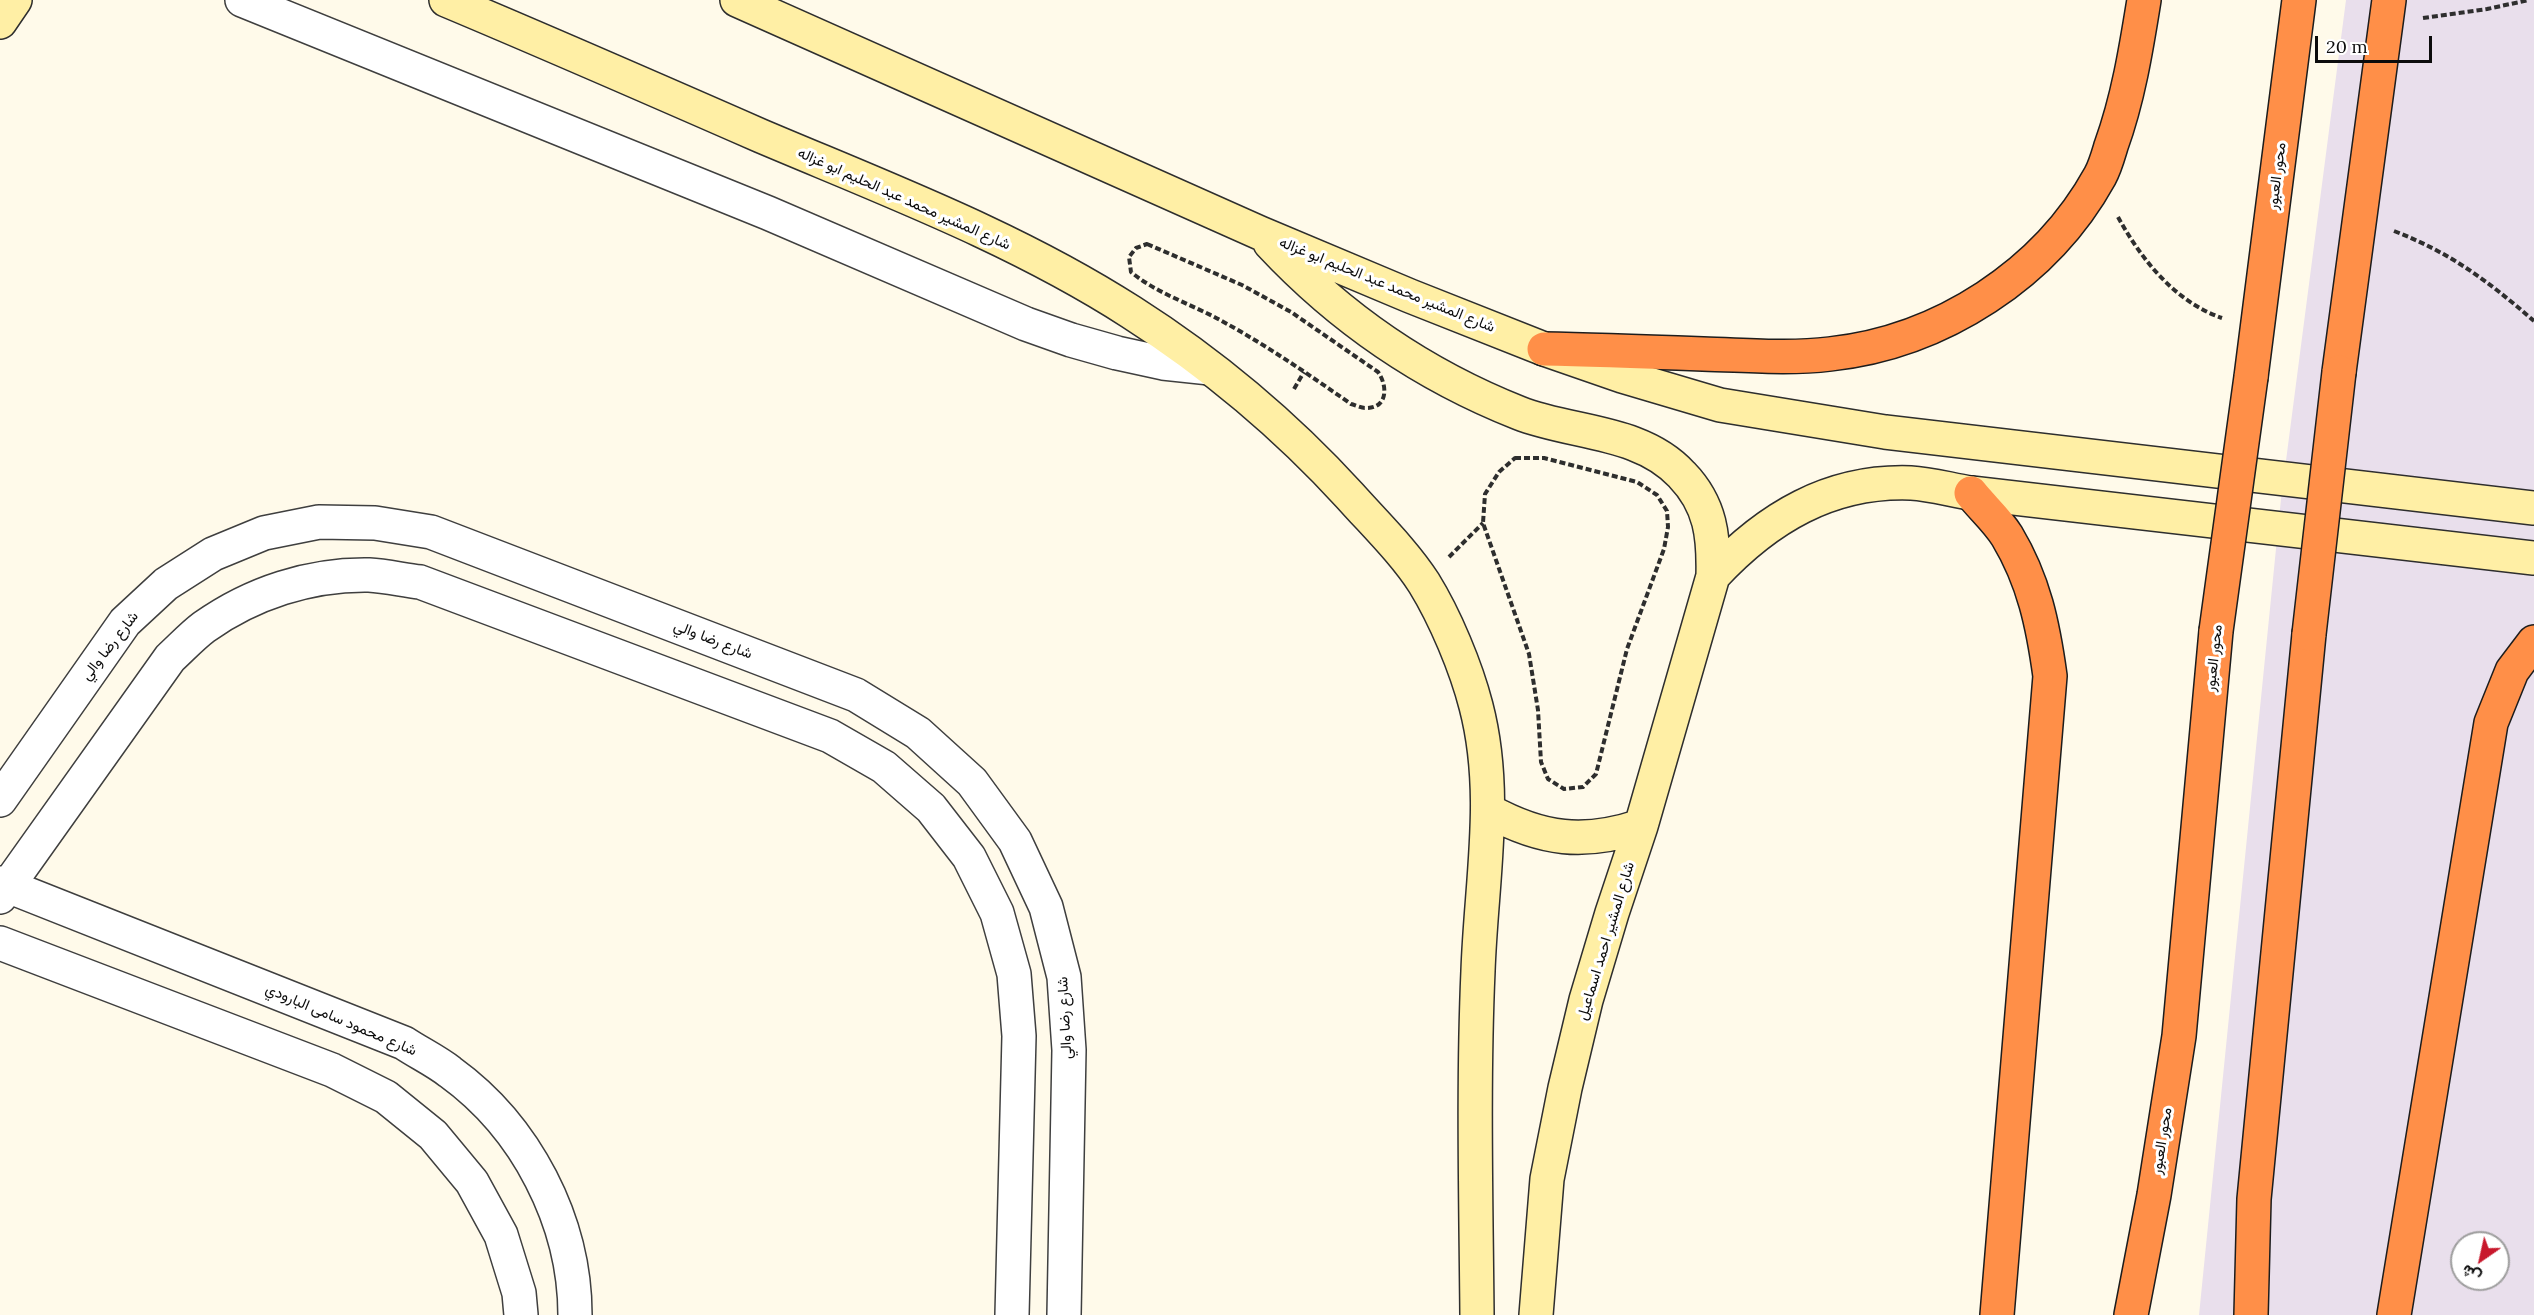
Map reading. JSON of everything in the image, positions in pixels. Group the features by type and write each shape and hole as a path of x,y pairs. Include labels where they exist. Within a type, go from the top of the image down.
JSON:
{"highway":[{"path":"1544,349 1775,357 1831,354 1887,344 1940,325 1989,297 2032,262 2068,222 2101,175 2118,126 2134,62 2144,0"},
{"name":"محور العبور","path":"2131,1315 2154,1195 2179,1035 2216,631 2258,331 2299,0"},
{"path":"2251,1315 2254,1199 2309,634 2339,372 2389,0"},
{"path":"1971,493 2006,534 2028,578 2043,626 2050,676 1997,1315"},
{"path":"2394,1315 2490,723 2512,671 2534,642"}],"street":[{"path":"0,22 15,0"},
{"path":"242,0 768,213 1026,324 1117,353 1163,363 1210,368"},
{"name":"شارع المشير محمد عبد الحليم ابو غزاله","path":"737,0 1260,233 1544,349 1622,376 1720,405 1885,432 2534,508"},
{"name":"شارع المشير محمد عبد الحليم ابو غزاله","path":"463,4 965,223 1131,312 1210,368 1275,422 1332,477 1424,583 1462,661 1477,708 1486,762 1489,811"},
{"path":"1260,233 1330,302 1409,359 1495,403 1522,414 1624,441 1653,453 1675,469 1703,504 1713,539 1713,576"},
{"path":"1713,576 1760,531 1787,513 1848,490 1912,483 1971,493 2534,558"},
{"name":"شارع رضا والي","path":"0,800 125,622 166,584 213,554 264,533 319,522 375,522 431,532 856,695 918,733 972,782 1015,841 1046,906 1064,977 1068,1050 1064,1315"},
{"path":"3,889 170,658 203,628 240,604 282,587 325,578 370,575 420,582 830,736 884,767 931,808 969,858 997,913 1014,974 1018,1036 1012,1315"},
{"name":"شارع المشير احمد اسماعيل","path":"1536,1315 1547,1179 1565,1088 1590,989 1641,826 1713,576"},
{"path":"562,635 575,587"},
{"path":"1477,1315 1477,1011 1489,811 1529,830 1563,838 1590,838 1616,834 1641,826"},
{"name":"شارع محمود سامى البارودي","path":"3,889 382,1034 404,1043 451,1072 492,1108 526,1151 552,1200 568,1252 575,1315"},
{"path":"0,943 332,1070 386,1097 433,1135 472,1182 501,1235 519,1293 520,1315"},
{"path":"1013,1262 1065,1263"}],"path":[{"path":"2434,17 2529,0"},
{"path":"2101,175 2118,219 2142,258 2175,291 2214,315 2258,331"},
{"path":"2359,217 2427,244 2486,280 2534,321"},
{"path":"1147,244 1242,285 1291,312 1378,372 1384,380 1386,390 1382,399 1375,406 1366,408 1351,404 1269,348 1142,281 1131,272 1129,258 1136,248 1147,244"},
{"path":"1424,583 1483,523 1485,494 1499,472 1515,458 1544,458 1636,482 1657,495 1667,511 1668,526 1664,549 1627,648 1596,774 1582,787 1564,789 1548,779 1541,762 1538,710 1529,654 1483,523"}],"shaded area":[{"path":"2346,0 2534,0 2534,1315 2199,1315 2281,499"}]}
